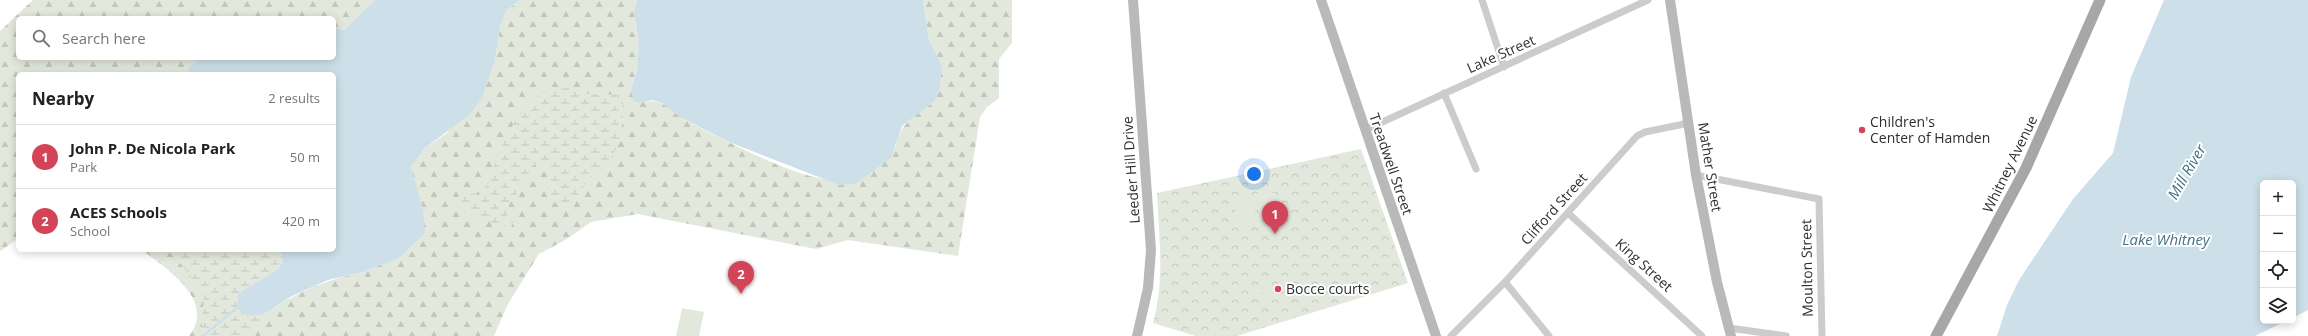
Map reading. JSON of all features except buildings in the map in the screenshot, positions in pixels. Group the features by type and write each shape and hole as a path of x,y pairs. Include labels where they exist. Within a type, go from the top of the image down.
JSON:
{"main road":[{"name":"Whitney Avenue","path":"1936,336 2026,168 2100,0"}],"street":[{"name":"Leeder Hill Drive","path":"1133,0 1151,250 1148,288 1137,336"},
{"name":"Treadwell Street","path":"1321,0 1436,336"},
{"path":"1482,0 1504,67"},
{"name":"Lake Street","path":"1365,130 1648,0"},
{"name":"Mather Street","path":"1670,0 1696,175 1717,282 1730,332"},
{"path":"1444,93 1476,169"},
{"name":"Clifford Street","path":"1451,336 1505,282 1637,136 1645,132 1689,123"},
{"name":"Moulton Street","path":"1696,175 1819,199 1822,336"},
{"name":"King Street","path":"1568,213 1702,336"},
{"path":"1505,282 1549,336"},
{"path":"1730,332 1786,336"}],"green space":[{"path":"33,0 375,0 344,30 336,28 336,16 16,16 16,60 197,60 188,68 187,72 16,72 16,240 0,251 0,31"},
{"path":"520,0 637,0 635,17 639,43 639,55 631,89 640,103 648,101 661,103 691,123 780,166 821,179 855,184 896,146 901,131 905,125 935,101 942,65 929,40 923,0 1012,0 1012,43 999,59 999,98 987,107 980,117 958,256 848,240 816,249 638,214 591,222 567,239 539,254 508,304 494,336 189,336 196,323 197,310 193,298 175,276 145,252 280,252 264,314 300,293 323,283 363,272 416,188 411,167 425,148 447,133 495,60 500,27 506,11"},
{"path":"568,88 589,94 622,95 623,102 622,128 615,152 609,160 591,176 575,198 563,208 551,199 548,189 553,171 546,163 535,165 509,205 507,215 513,222 511,228 475,217 459,209 462,198 469,192 479,195 487,184 492,176 498,154 512,127 533,99 541,93 551,89"},
{"path":"1361,149 1408,283 1237,336 1196,336 1153,323 1157,307 1160,275 1160,242 1157,193"},
{"path":"1271,187 1280,210 1263,217 1254,194"},
{"path":"1249,196 1259,219 1242,225 1233,203"},
{"path":"169,252 281,252 282,255 281,264 278,269 238,294 247,316 264,314 263,324 245,336 201,336 204,296 182,265"},
{"name":"Bocce courts","path":"1290,280 1294,288 1265,298 1261,290"},
{"path":"682,308 704,312 699,336 676,336"}],"water":[{"path":"375,0 520,0 506,11 500,27 495,60 481,100 469,115 425,148 411,167 423,210 425,233 399,258 363,272 328,280 292,296 264,314 247,316 237,308 238,294 278,269 282,260 281,252 336,252 336,72 187,72 188,68 197,60 336,60 336,28 344,30"},
{"path":"637,0 923,0 929,40 942,65 940,86 935,101 902,126 891,158 855,184 839,185 729,142 680,117 662,103 652,100 640,103 633,101 631,89 637,69 639,44 634,12"},
{"name":"Lake Whitney","path":"2164,0 2308,0 2308,310 2296,316 2296,180 2260,180 2260,324 2280,324 2255,336 1997,336 2007,305 2019,280 2073,199 2113,153 2131,77"}],"waterway":[{"path":"203,336 237,308"}],"place":[{"name":"Children's Center of Hamden","path":"1862,130"},
{"name":"John P. De Nicola Park","path":"1275,234"},
{"name":"Bocce courts","path":"1278,289"},
{"name":"ACES Schools","path":"741,294"}],"water label":[{"name":"Mill River","path":"2187,172"}]}
